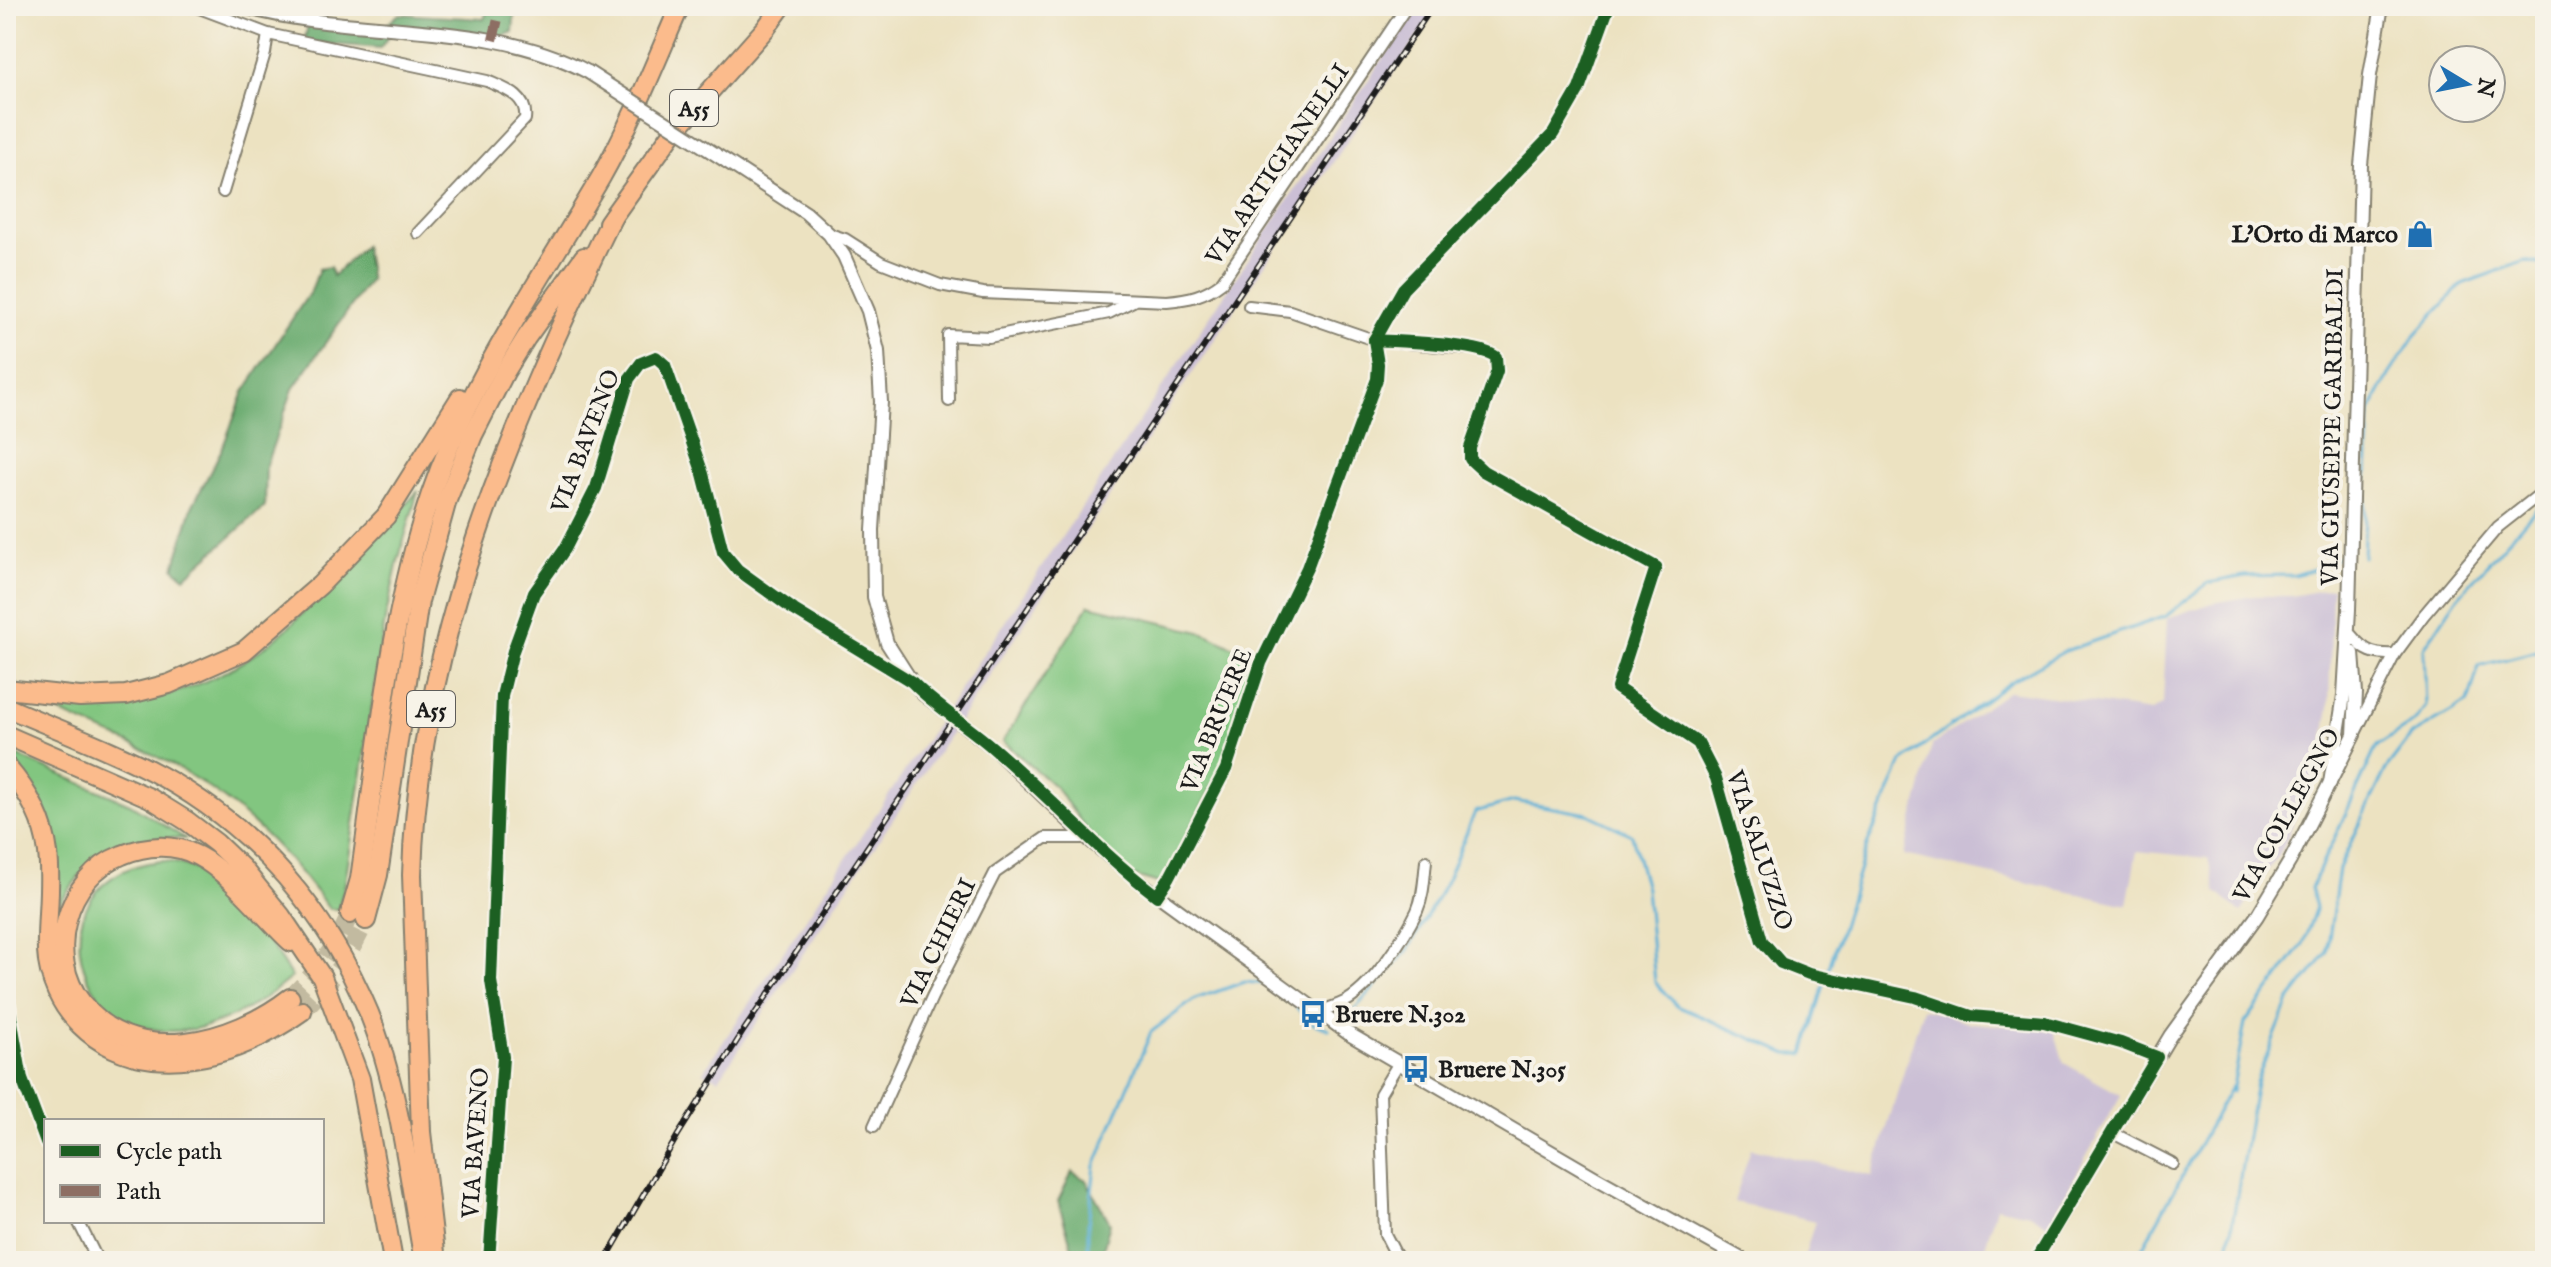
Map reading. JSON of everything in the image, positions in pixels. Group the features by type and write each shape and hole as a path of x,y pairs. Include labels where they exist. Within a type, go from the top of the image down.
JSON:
{"highway":[{"name":"A55","path":"680,6 643,92 602,174 509,327 462,417 431,495 412,557 396,631 360,879 358,917 378,875 419,601 447,500 473,435 526,338 671,135 782,6"},
{"name":"A55","path":"436,1261 421,1132 412,875 415,810 423,752 448,628 471,549 561,323 613,216"},
{"name":"A55","path":"6,689 80,697 126,695 169,684 244,651 320,585 386,516 479,365 509,327"},
{"path":"6,707 160,775 246,835 309,901 369,1012 399,1119 424,1261"},
{"path":"6,735 150,798 216,843 265,894 322,977 360,1079 393,1261"},
{"path":"6,766 25,789 48,851 47,954 51,978 60,999 89,1034 128,1054 157,1060 205,1056 258,1039 296,1004 215,1036 165,1043 124,1035 97,1018 82,1003 72,984 64,951 66,917 86,881 101,866 137,849 157,846 177,848 197,855 221,871 310,961"}],"street":[{"path":"194,6 268,34 487,81 521,100 527,108 525,119 418,233"},
{"path":"241,6 345,26 493,40 550,55 588,72 806,213 829,234 855,279 868,311 878,351 881,402 873,530 874,597 887,643 912,682 993,748 1087,838 1157,896 1319,1012 1398,1064 1745,1261"},
{"name":"VIA ARTIGIANELLI","path":"829,234 845,239 881,262 940,285 983,293 1167,301 1196,298 1222,282 1407,6"},
{"name":"VIA GIUSEPPE GARIBALDI","path":"2349,610 2361,165 2370,75 2382,6"},
{"path":"223,192 268,34"},
{"path":"949,401 948,335 989,337 1109,313 1135,300"},
{"path":"1249,306 1290,311 1374,340"},
{"name":"VIA BRUERE","path":"1157,896 1226,769 1261,663 1307,568 1377,379 1374,340"},
{"name":"VIA SALUZZO","path":"1374,340 1471,349 1489,352 1496,357 1497,371 1470,448 1470,459 1483,471 1656,567 1617,688 1698,743 1716,778 1762,941 1781,963 1826,978 1915,997 1971,1016 2044,1022 2121,1043 2157,1057"},
{"name":"VIA BAVENO","path":"489,1261 503,1057 491,981 502,696 513,651 534,593 565,549 596,488 629,379 641,363 656,357 665,365 703,474 723,552 738,570 794,610 912,682"},
{"name":"VIA COLLEGNO","path":"2035,1261 2170,1036 2257,916 2290,861 2395,654 2498,527 2522,505 2545,490"},
{"path":"2349,610 2356,693 2354,735"},
{"path":"2330,783 2344,695 2349,610"},
{"path":"2351,635 2367,652 2395,654"},
{"path":"2344,695 2354,735"},
{"name":"VIA CHIERI","path":"874,1126 932,997 995,873 1045,838 1087,838"},
{"path":"1319,1012 1350,999 1372,978 1399,940 1417,910 1424,888 1426,861"},
{"path":"6,989 22,1079 44,1138"},
{"path":"1398,1064 1380,1094 1385,1234 1399,1261"},
{"path":"2111,1132 2173,1164"},
{"path":"79,1223 98,1261"}],"shaded area":[{"path":"1418,6 1438,6 719,1079 703,1072"},
{"path":"2332,588 2329,707 2321,758 2284,845 2241,913 2216,892 2208,858 2137,851 2127,905 1904,855 1932,745 2009,691 2152,711 2163,704 2167,618 2213,603 2254,596 2292,596"},
{"path":"1923,1008 1972,1023 2054,1030 2064,1063 2121,1095 2048,1225 2030,1214 1996,1207 1984,1251 2021,1261 1803,1261 1815,1221 1734,1202 1751,1148 1872,1176"}],"green space":[{"path":"489,6 515,6 513,32 493,40 394,30 380,48 304,42 309,21 382,29 399,14 484,19"},
{"path":"364,246 370,279 293,389 266,465 265,506 185,577 174,568 192,507 222,449 244,392 312,289 319,269 330,267 333,276"},
{"path":"418,491 385,620 344,889 338,909 329,909 277,847 216,793 157,756 53,710 55,707 118,704 176,692 204,682 257,653 289,627"},
{"path":"1089,605 1204,633 1258,658 1220,771 1162,884 1118,871 1055,787 1003,741"},
{"path":"6,751 130,804 186,839 145,839 111,850 83,872 59,906 57,861 49,822 33,787"},
{"path":"162,861 184,865 204,874 239,902 292,977 223,1020 165,1031 121,1017 92,986 80,948 86,908 113,877"},
{"path":"1072,1172 1086,1180 1110,1223 1100,1261 1076,1261 1058,1201"}],"waterway":[{"path":"2363,557 2370,411 2389,375 2417,333 2462,284 2525,261 2545,265"},
{"path":"2135,1261 2231,1087 2232,1092 2245,1023 2303,944 2316,907 2311,888 2377,746 2414,722 2426,706 2424,648 2458,597 2537,508"},
{"path":"1827,974 1868,843 1902,762 2010,682 2065,651 2166,616 2208,583 2245,576 2295,575 2337,558"},
{"path":"2226,1261 2256,1082 2289,1001 2327,953 2339,868 2386,769 2412,735 2468,702 2479,666 2545,649"},
{"path":"1343,1022 1408,950 1447,880 1475,812 1514,801 1588,814 1632,835 1646,889 1655,982 1677,1006 1788,1054 1804,1054 1825,981"},
{"path":"1088,1261 1088,1224 1095,1166 1151,1032 1195,999 1245,982 1267,984 1281,992 1312,1023 1329,1029"}],"tunnel":[{"path":"290,998 324,959 350,914"},
{"path":"302,1011 338,969 366,920"}],"railway":[{"path":"605,1261 678,1135 744,1030 1433,6"}],"marked path":[{"path":"493,40 501,6"}],"cycle path":[{"path":"1374,340 1403,289 1553,134 1579,89 1609,6"},
{"path":"1374,340 1456,346 1487,352 1496,357 1497,371 1470,448 1470,459 1483,471 1656,567 1617,688 1698,743 1716,778 1762,941 1781,963 1809,974 1915,997 1971,1016 2044,1022 2121,1043 2157,1057 2035,1261"},
{"path":"489,1261 503,1057 491,981 502,696 513,651 534,593 565,549 596,488 629,379 641,363 656,357 665,365 703,474 723,552 738,570 794,610 912,682 993,748 1114,861 1157,896 1226,769 1261,663 1307,568 1377,379 1374,340"},
{"path":"6,989 22,1079 44,1138"}],"place":[{"name":"L'Orto di Marco","path":"2420,234"},
{"name":"Bruere N.302","path":"1313,1014"},
{"name":"Bruere N.305","path":"1416,1069"}]}
